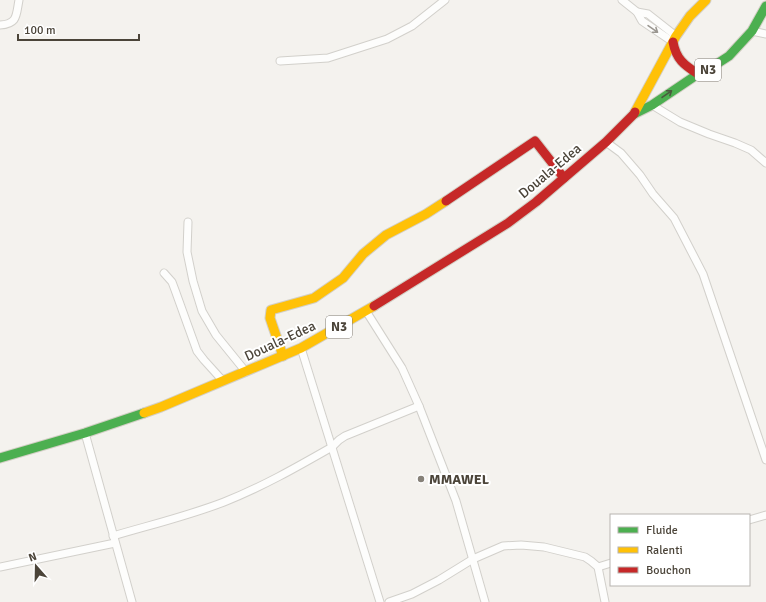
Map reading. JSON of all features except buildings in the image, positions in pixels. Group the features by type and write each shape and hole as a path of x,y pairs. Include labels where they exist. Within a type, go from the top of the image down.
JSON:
{"main road":[{"name":"Douala-Edea","path":"0,458 85,433 161,408 301,348 366,312 508,222 536,202 606,142 634,114 674,39 690,16 706,0"},
{"name":"Douala-Edea","path":"634,114 652,105 698,74 729,56 752,31 766,6"},
{"path":"674,39 674,50 677,57 682,63 698,74"},
{"path":"283,356 270,318 271,310 314,298 343,278 364,254 386,235 426,214 535,140 564,178"}],"street":[{"path":"0,25 10,24 16,17 18,0"},
{"path":"280,61 328,58 387,40 412,26 446,0"},
{"path":"622,0 637,12 642,20 674,39"},
{"path":"752,31 766,34"},
{"path":"652,105 680,122 751,150 766,163"},
{"path":"606,142 621,153 674,218 702,274 766,460"},
{"path":"188,222 187,252 193,281 202,311 216,336 246,372"},
{"path":"164,273 172,282 197,351 223,381"},
{"path":"366,312 402,368 419,406 456,501 485,602"},
{"path":"301,348 380,602"},
{"path":"0,567 114,539 223,502 283,475 332,447 346,436 419,406"},
{"path":"85,433 132,602"},
{"path":"750,520 766,515"},
{"path":"389,602 412,594 439,580 472,559 503,546 521,545 544,547 585,557 591,561 598,567 605,602"},
{"path":"598,567 610,563"}],"traffic: fast":[{"path":"634,114 652,105 698,74 729,56 752,31 766,6"},
{"path":"0,458 85,433 144,413"}],"traffic: slow":[{"path":"635,112 676,36 690,16 706,0"},
{"path":"283,356 270,318 271,310 314,298 343,278 363,254 386,235 426,214 446,201"},
{"path":"144,413 301,348 374,306"}],"traffic: jam":[{"path":"673,42 676,53 681,61 698,74"},
{"path":"374,306 508,223 536,202 606,142 635,112"},
{"path":"446,201 535,141 564,178"}],"place":[{"name":"MMAWEL","path":"421,479"}]}
